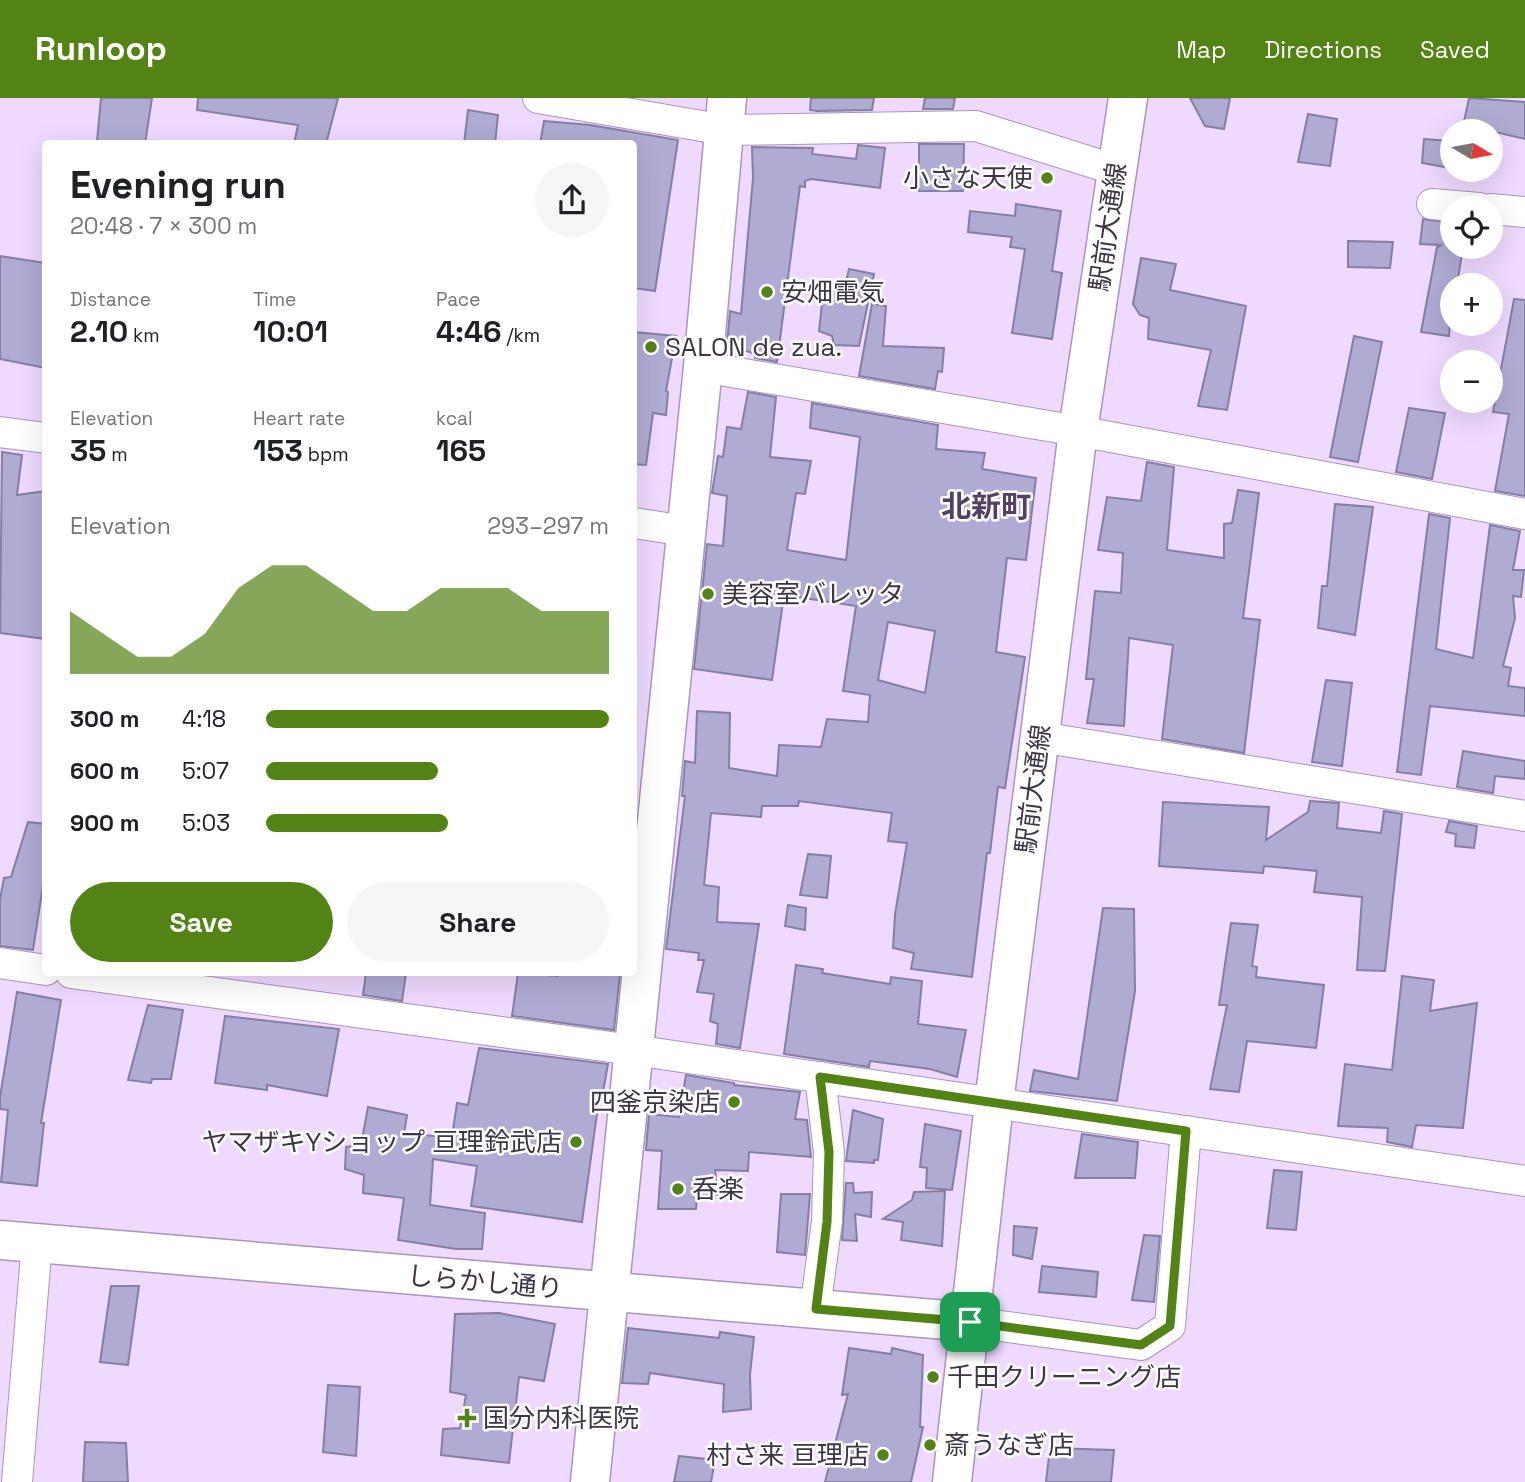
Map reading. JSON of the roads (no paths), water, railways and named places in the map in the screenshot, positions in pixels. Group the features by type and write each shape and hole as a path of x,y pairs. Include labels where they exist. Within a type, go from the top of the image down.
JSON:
{"street":[{"path":"538,98 726,114 976,126 1116,170"},
{"name":"駅前大通線","path":"952,1482 994,1103 1078,431 1128,98"},
{"path":"590,1482 704,367 726,114"},
{"path":"1432,204 1440,205"},
{"path":"1503,210 1525,212"},
{"path":"704,367 1078,431 1525,514"},
{"path":"0,432 42,437"},
{"path":"637,523 686,531"},
{"path":"1040,737 1525,816"},
{"path":"0,963 42,969"},
{"path":"93,976 634,1050 1525,1181"},
{"path":"816,1309 827,1222 829,1152 820,1077"},
{"path":"970,1322 1141,1345 1170,1326 1186,1131"},
{"path":"17,1482 11,1416 18,1241"},
{"name":"しらかし通り","path":"18,1241 970,1322"}],"place":[{"name":"小さな天使","path":"1047,178"},
{"name":"安畑電気","path":"767,292"},
{"name":"SALON de zua.","path":"651,347"},
{"name":"美容室バレッタ","path":"708,594"},
{"name":"四釜京染店","path":"734,1102"},
{"name":"ヤマザキYショップ 亘理鈴武店","path":"576,1142"},
{"name":"呑楽","path":"678,1189"},
{"name":"千田クリーニング店","path":"933,1377"},
{"name":"国分内科医院","path":"467,1418"},
{"name":"斎うなぎ店","path":"930,1445"},
{"name":"村さ来 亘理店","path":"883,1455"}],"district":[{"name":"北新町","path":"986,507"}]}
